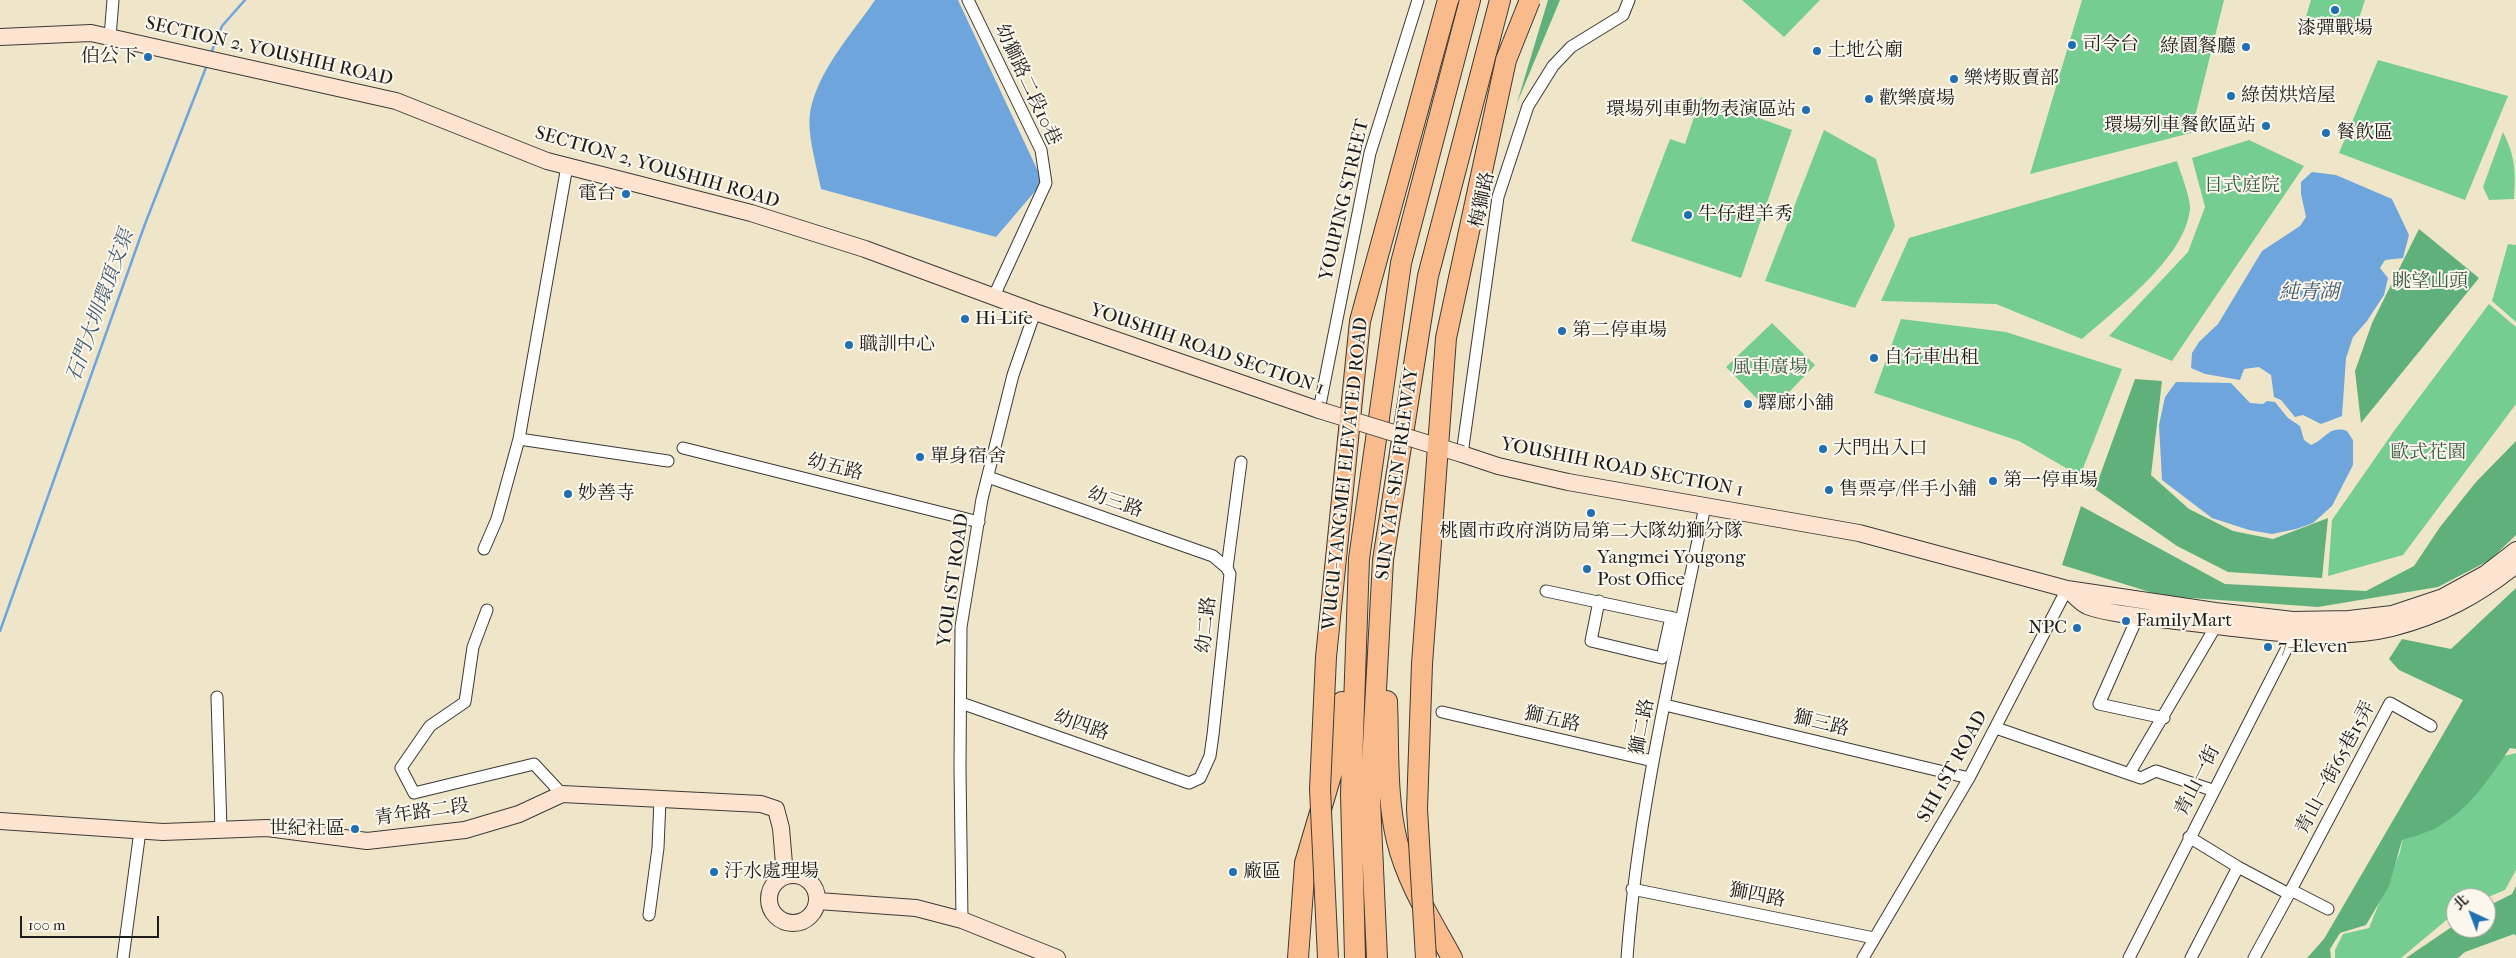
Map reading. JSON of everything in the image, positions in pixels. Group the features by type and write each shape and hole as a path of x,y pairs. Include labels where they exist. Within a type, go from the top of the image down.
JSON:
{"highway":[{"name":"WUGU-YANGMEI ELEVATED ROAD","path":"1328,958 1320,789 1326,657 1360,321 1448,0"},
{"name":"SUN YAT-SEN FREEWAY","path":"1355,958 1351,794 1360,559 1401,263 1470,0"},
{"name":"SUN YAT-SEN FREEWAY","path":"1377,958 1370,801 1383,560 1428,276 1500,0"},
{"path":"1440,957 1417,809 1421,674 1446,338 1506,60 1530,0"},
{"path":"1298,958 1305,863 1335,762 1360,559"},
{"path":"1382,586 1392,806 1397,842 1411,880 1436,927 1440,957"},
{"path":"1299,932 1305,958"}],"street":[{"path":"110,37 113,0"},
{"name":"幼獅路二段10巷","path":"968,0 1041,150 1046,183 994,296"},
{"name":"YOUPING STREET","path":"1319,410 1370,153 1418,0"},
{"name":"梅獅路","path":"1462,454 1498,197 1528,106 1553,66 1571,47 1623,15 1629,0"},
{"name":"SECTION 2, YOUSHIH ROAD","path":"0,36 91,33 396,101 547,161 751,213 866,249 1035,312"},
{"path":"484,549 497,519 520,439 567,166"},
{"name":"YOUSHIH ROAD SECTION 1","path":"1035,312 1319,410 1498,466 1568,482 1858,533 2067,589 2215,612 2293,627 2400,611 2443,597 2485,574 2516,550"},
{"name":"YOU 1ST ROAD","path":"962,920 961,627 988,477 1013,375 1035,312"},
{"path":"520,439 668,461"},
{"name":"幼五路","path":"683,448 979,522"},
{"name":"幼二路","path":"1189,783 1200,778 1210,756 1230,574 1227,568 1241,462"},
{"name":"幼三路","path":"988,477 1213,556 1227,568"},
{"name":"獅二路","path":"1627,958 1632,888 1653,761 1665,705 1676,619 1705,506"},
{"name":"YOUSHIH ROAD SECTION 1","path":"2067,589 2086,606 2138,616 2216,626 2293,627 2366,632 2391,628 2444,612 2495,582 2516,566"},
{"name":"SHI 1ST ROAD","path":"1863,958 1969,778 2067,589"},
{"path":"1546,591 1599,601 1676,619 1662,658 1591,641 1599,601"},
{"path":"487,610 473,647 465,702 430,726 401,768 414,793 534,764 562,794"},
{"path":"2138,616 2099,704 2164,718"},
{"path":"2129,774 2164,718 2216,626"},
{"name":"青山一街","path":"2129,958 2293,627"},
{"path":"217,697 221,830"},
{"name":"幼四路","path":"961,703 1189,783"},
{"name":"青山一街65巷15弄","path":"2290,892 2390,703 2431,726"},
{"name":"獅三路","path":"1665,705 1969,778"},
{"name":"獅五路","path":"1442,712 1653,761"},
{"path":"1996,728 2141,778 2156,771 2212,790"},
{"name":"青年路二段","path":"0,821 140,831 267,828 368,841 466,830 519,814 562,794 761,804 776,809 781,828 785,876"},
{"path":"649,915 658,848 660,799"},
{"path":"123,958 140,831"},
{"path":"2189,837 2238,867 2328,909"},
{"path":"2191,958 2238,867"},
{"path":"791,875 805,878 815,887 818,901 815,911 808,919 799,924 788,924 779,920 772,912 768,902 770,891 776,882 785,876 791,875"},
{"name":"獅四路","path":"1632,888 1874,938"},
{"path":"2254,958 2290,892"},
{"path":"818,901 916,908 962,920 1057,958"}],"green space":[{"path":"1548,0 1560,0 1517,103"},
{"path":"1742,0 1820,0 1784,37"},
{"path":"2082,0 2224,0 2191,133 2030,174"},
{"name":"漆彈戰場","path":"2311,0 2365,0 2353,36 2305,20"},
{"path":"2378,60 2508,96 2465,200 2339,153"},
{"path":"1701,97 1792,130 1741,278 1631,241 1670,139 1685,144"},
{"path":"1824,130 1876,159 1895,226 1855,308 1765,281"},
{"path":"2503,132 2514,164 2514,199 2489,200 2483,187"},
{"name":"日式庭院","path":"2249,140 2304,166 2172,361 2109,336 2188,252 2205,207 2192,158"},
{"path":"2177,161 2187,192 2190,209 2185,227 2176,246 2147,281 2082,339 1996,304 1881,301 1909,238"},
{"name":"眺望山頭","path":"2419,229 2479,278 2361,423 2355,371 2372,323"},
{"path":"2508,244 2516,245 2516,322 2492,301"},
{"name":"歐式花園","path":"2489,304 2516,327 2516,404 2403,555 2328,576 2332,520 2394,431"},
{"path":"1901,319 2006,332 2122,369 2080,476 2019,441 1874,393"},
{"name":"風車廣場","path":"1772,323 1815,365 1770,412 1726,367"},
{"path":"2135,379 2162,381 2151,475 2189,509 2233,531 2273,539 2328,518 2322,578 2228,572 2177,546 2095,489"},
{"path":"2516,441 2516,535 2490,560 2438,587 2318,607 2163,596 2062,565 2081,506 2225,584 2366,591 2414,566 2440,527 2476,482"},
{"path":"2516,588 2516,749 2510,748 2467,805 2445,823 2432,830 2402,840 2389,886 2366,925 2340,933 2330,949 2331,958 2307,958 2324,939 2463,700 2399,670 2389,659 2402,639 2451,649"},
{"path":"2516,753 2516,870 2505,890 2496,894 2496,888 2446,888 2446,920 2401,958 2335,958 2335,950 2343,934 2369,928 2400,852 2404,832 2492,759"},
{"path":"2516,886 2516,936 2514,934 2465,952 2458,958 2406,958 2446,931 2446,938 2496,938 2496,902 2512,894"}],"water":[{"path":"875,0 958,0 1043,182 996,237 821,189 809,122 814,97 836,54"},
{"name":"純青湖","path":"2312,172 2336,175 2392,199 2409,235 2403,258 2385,260 2380,268 2388,278 2384,295 2367,321 2353,337 2346,358 2342,416 2321,424 2303,415 2295,417 2281,400 2274,397 2271,375 2259,367 2244,369 2240,380 2205,374 2191,368 2192,353 2199,342 2218,324 2262,251 2300,226 2306,217 2301,194 2301,182"},
{"path":"2176,382 2231,383 2250,403 2263,404 2267,401 2275,402 2288,418 2300,426 2304,440 2311,445 2331,431 2347,431 2353,440 2353,465 2332,506 2313,523 2272,534 2249,530 2212,518 2162,480 2159,425 2165,397"}],"waterway":[{"name":"石門大圳環頂支渠","path":"211,53 222,26 245,0"},
{"name":"石門大圳環頂支渠","path":"0,631 145,224 207,65"}],"place":[{"name":"漆彈戰場","path":"2335,10"},
{"name":"司令台","path":"2072,45"},
{"name":"綠園餐廳","path":"2246,47"},
{"name":"土地公廟","path":"1817,51"},
{"name":"伯公下","path":"148,57"},
{"name":"樂烤販賣部","path":"1954,79"},
{"name":"綠茵烘焙屋","path":"2231,96"},
{"name":"歡樂廣場","path":"1869,99"},
{"name":"環場列車動物表演區站","path":"1806,110"},
{"name":"環場列車餐飲區站","path":"2266,126"},
{"name":"餐飲區","path":"2326,133"},
{"name":"電台","path":"626,194"},
{"name":"牛仔趕羊秀","path":"1688,215"},
{"name":"Hi-Life","path":"965,319"},
{"name":"第二停車場","path":"1562,331"},
{"name":"職訓中心","path":"849,345"},
{"name":"自行車出租","path":"1874,358"},
{"name":"驛廊小舖","path":"1748,404"},
{"name":"大門出入口","path":"1823,449"},
{"name":"單身宿舍","path":"920,457"},
{"name":"第一停車場","path":"1993,481"},
{"name":"售票亭/伴手小舖","path":"1829,490"},
{"name":"妙善寺","path":"568,494"},
{"name":"桃園市政府消防局第二大隊幼獅分隊","path":"1591,513"},
{"name":"Yangmei Yougong Post Office","path":"1587,569"},
{"name":"FamilyMart","path":"2126,621"},
{"name":"NPC","path":"2077,628"},
{"name":"7-Eleven","path":"2268,647"},
{"name":"世紀社區","path":"355,829"},
{"name":"汙水處理場","path":"714,872"},
{"name":"廠區","path":"1233,872"}]}
